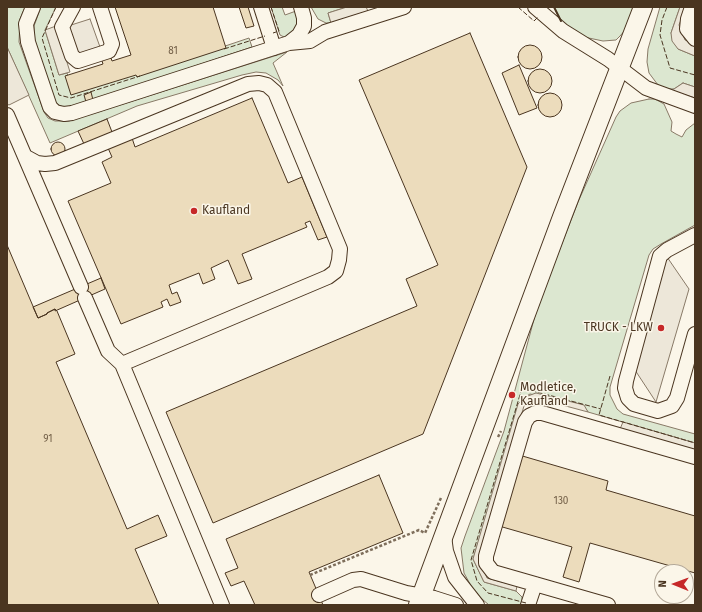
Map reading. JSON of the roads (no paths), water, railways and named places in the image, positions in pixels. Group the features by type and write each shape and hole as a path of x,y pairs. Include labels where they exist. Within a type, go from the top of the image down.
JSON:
{"main road":[{"path":"420,601 643,7"}],"lane":[{"path":"33,7 26,24 28,42 50,107 55,112 64,114 72,113 290,43 310,41 325,32 404,7"},
{"path":"73,7 62,27 72,56 78,61 109,51 112,44 100,7"},
{"path":"262,7 274,48"},
{"path":"290,43 299,36 304,26 304,18 301,7"},
{"path":"535,7 563,31 620,68 646,88 695,106"},
{"path":"692,7 688,19 687,29 695,39"},
{"path":"26,157 37,163 45,164 55,162 248,84 259,83 267,85 275,92 340,248 336,271 328,277 122,364"},
{"path":"7,115 108,351 122,364 222,605"},
{"path":"695,235 667,250 660,256 626,381 625,388 628,398 634,404 658,411 672,406 677,398 695,334"},
{"path":"608,605 493,572 486,563 486,556 529,416 536,413 542,413 695,457"},
{"path":"444,536 446,551 455,577 477,605"},
{"path":"319,595 353,580 361,579 406,593 420,601 456,605"},
{"path":"528,605 535,584"}],"place":[{"name":"Kaufland","path":"194,211"},
{"name":"TRUCK - LKW","path":"661,328"},
{"name":"Modletice, Kaufland","path":"512,395"}]}
